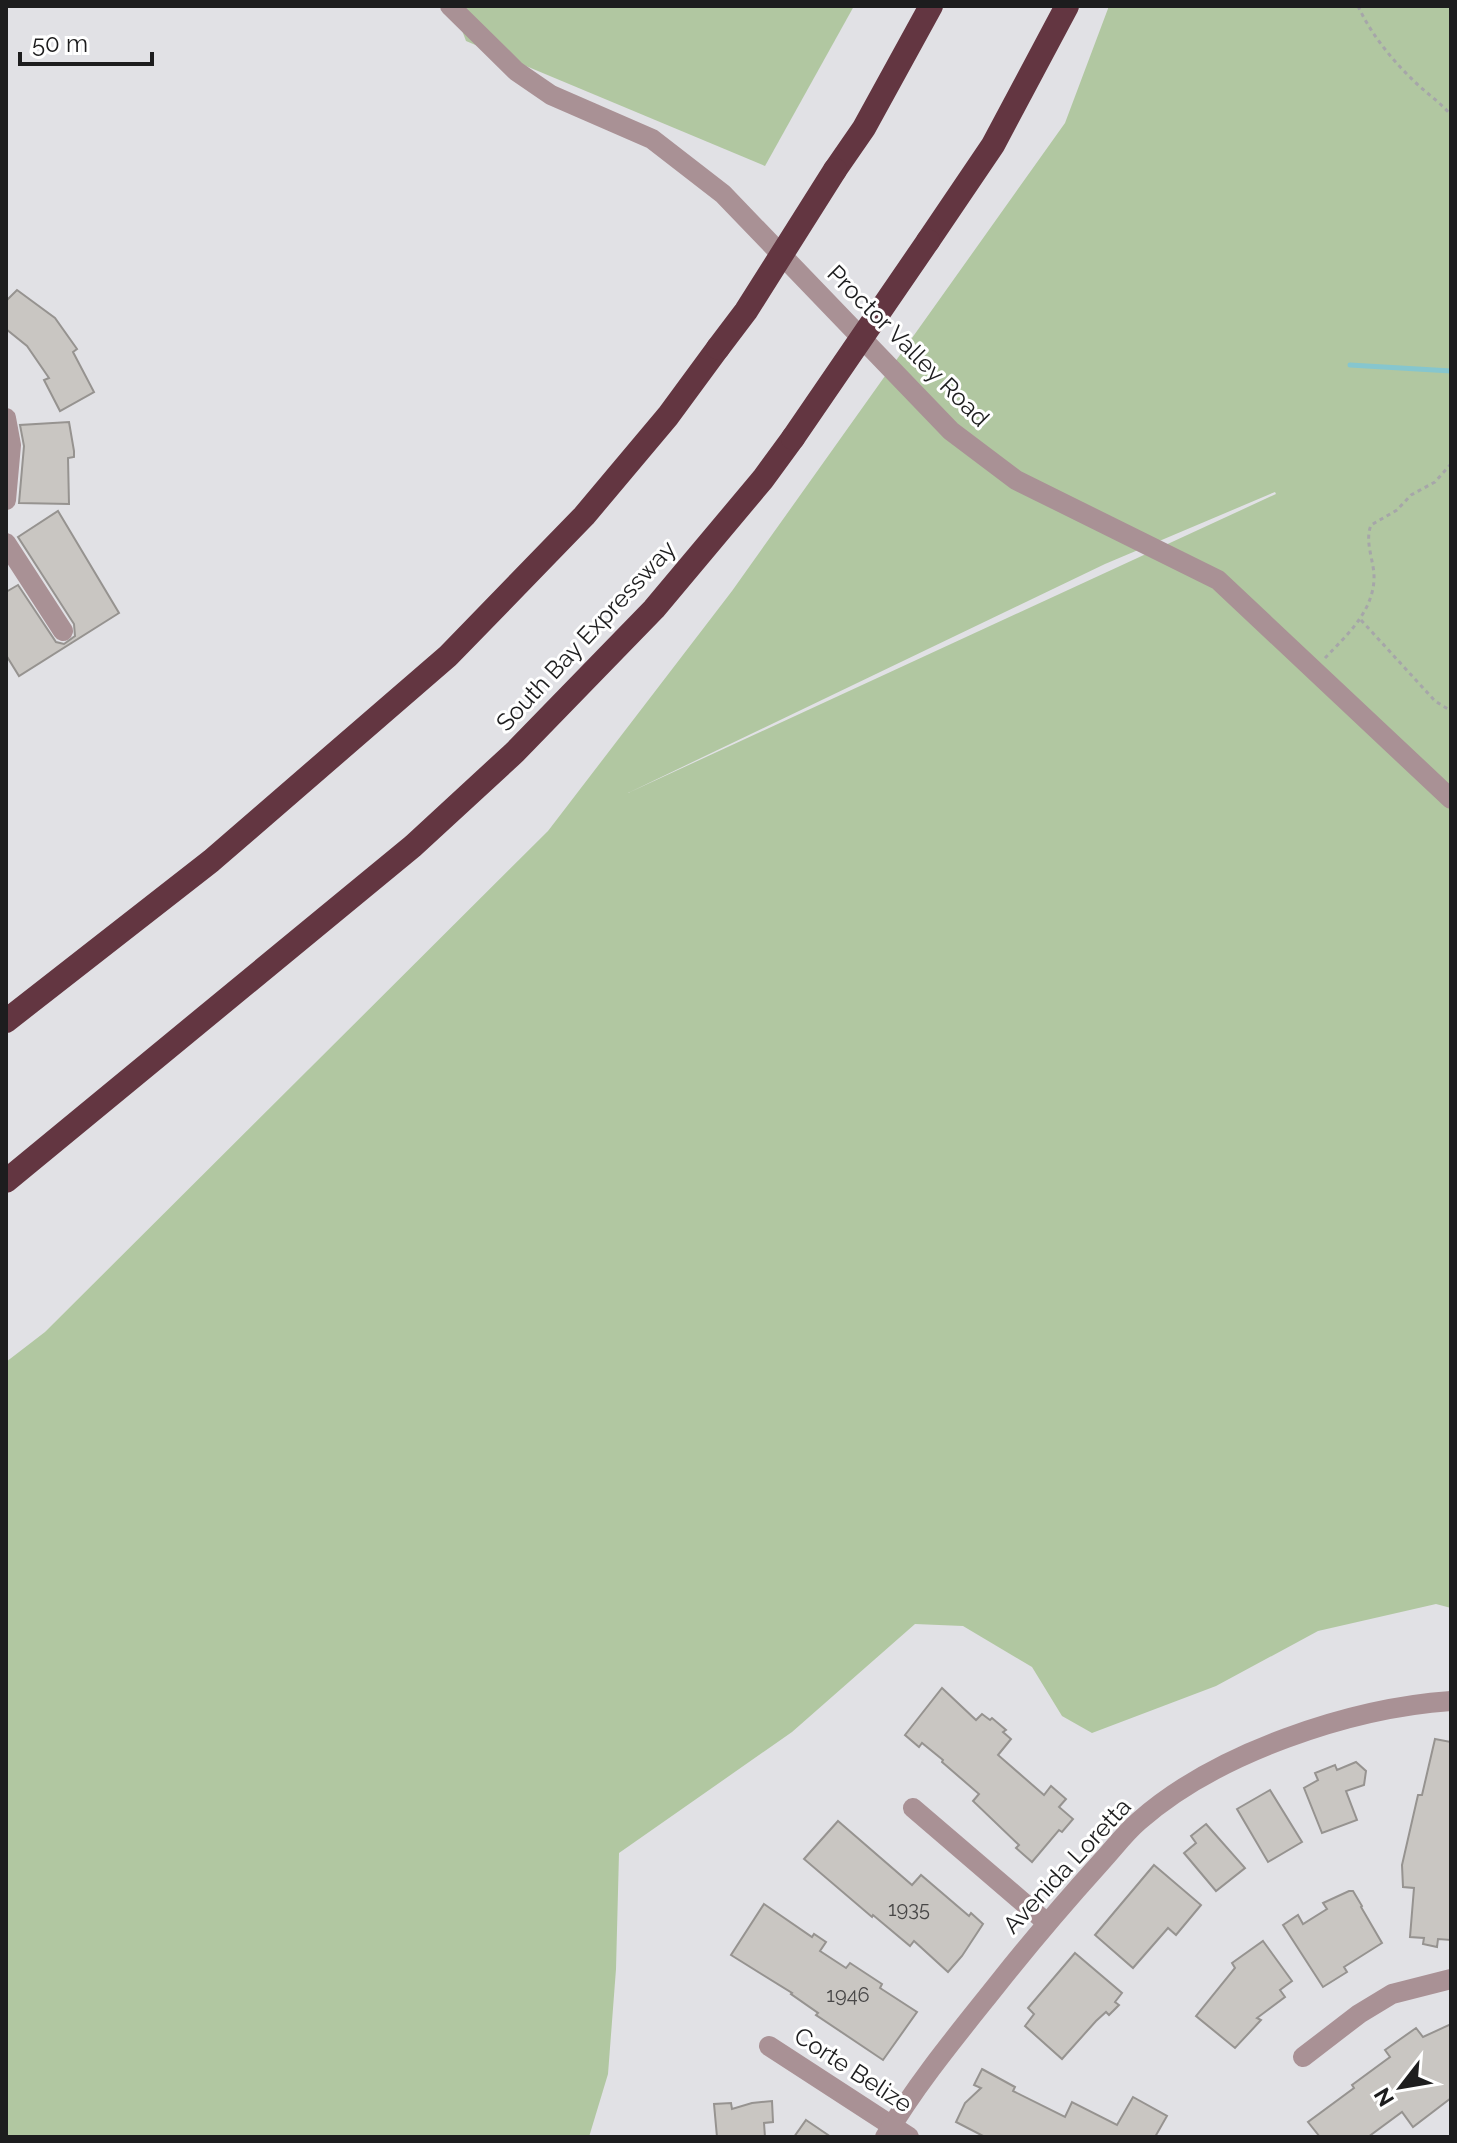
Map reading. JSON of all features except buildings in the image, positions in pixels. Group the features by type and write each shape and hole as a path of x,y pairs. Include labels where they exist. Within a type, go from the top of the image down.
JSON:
{"highway":[{"path":"6,1021 211,861 448,656 584,516 668,416 746,311 864,128 931,6"},
{"name":"South Bay Expressway","path":"6,1181 413,846 515,752 654,609 763,479 928,241 993,145 1067,6"}],"street":[{"name":"Proctor Valley Road","path":"450,6 516,71 551,95 652,139 723,194 951,431 1016,480 1218,580 1451,799"},
{"path":"6,418 11,445 6,500"},
{"path":"8,552 63,631"},
{"name":"Avenida Loretta","path":"895,2133 916,2087 1046,1922 1138,1822 1168,1800 1230,1764 1273,1744 1330,1723 1388,1709 1451,1701"},
{"path":"913,1808 1046,1922"},
{"path":"1303,2057 1359,2014 1392,1994 1451,1979"},
{"name":"Corte Belize","path":"769,2046 895,2133"}],"path":[{"path":"1358,6 1366,24 1385,48 1414,81 1451,115"},
{"path":"1314,670 1361,620 1374,580 1369,539 1371,525 1397,510 1411,495 1435,482 1451,464"},
{"path":"1361,620 1435,701 1451,711"}],"green space":[{"path":"453,6 854,6 765,166 466,41"},
{"path":"1109,6 1451,6 1451,1608 1436,1604 1318,1631 1216,1686 1092,1733 1062,1716 1032,1667 963,1626 915,1624 792,1732 619,1853 616,1969 608,2074 589,2137 6,2137 6,1362 45,1332 548,831 732,591 1065,123","holes":["1276,494 628,793 1105,564"]}],"waterway":[{"path":"1350,365 1451,371"}]}
